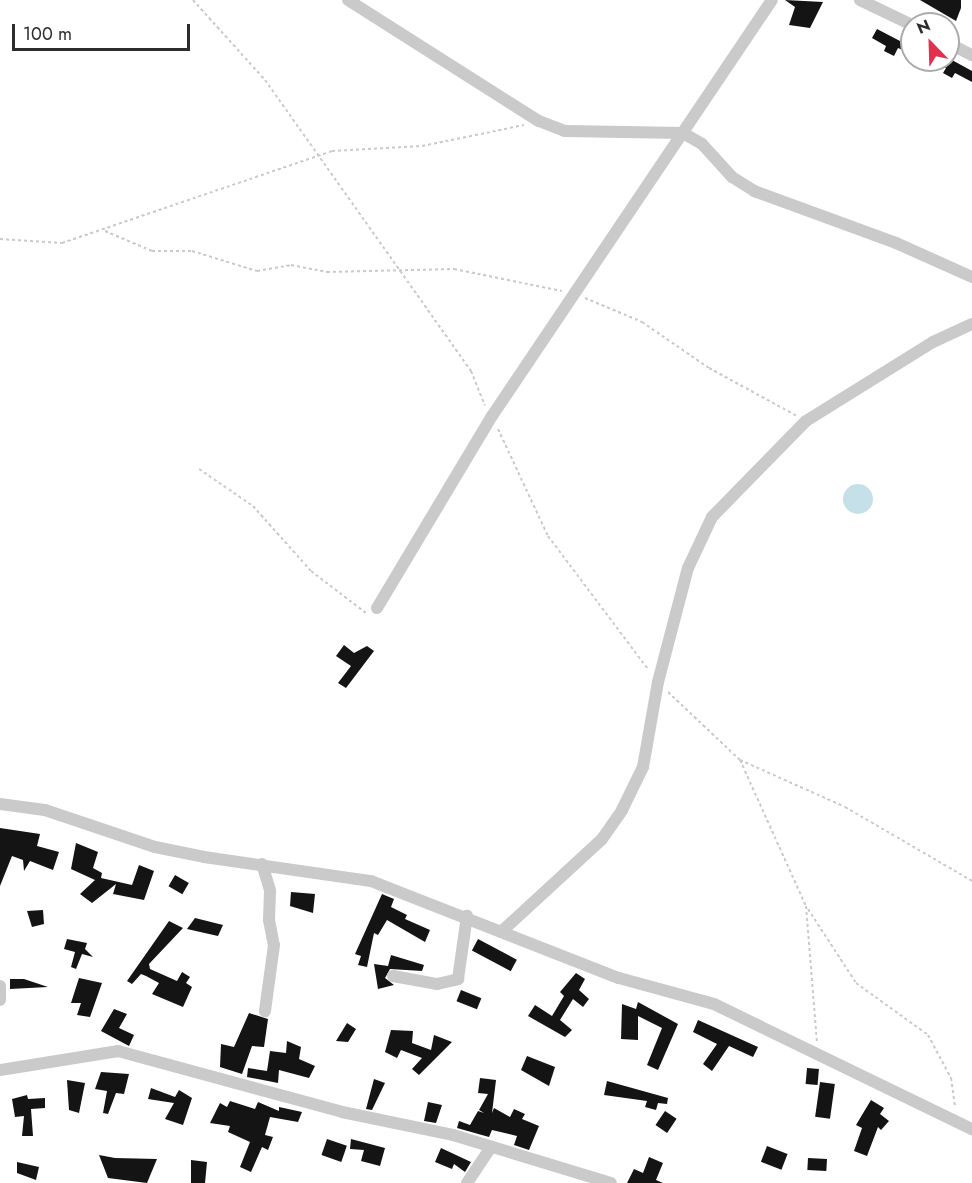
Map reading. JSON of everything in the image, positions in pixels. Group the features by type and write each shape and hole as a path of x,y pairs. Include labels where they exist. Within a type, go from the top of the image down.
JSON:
{"street":[{"path":"348,0 538,121 565,131 683,133 702,144 732,177 754,191 896,243 972,277"},
{"path":"377,608 492,416 772,0"},
{"path":"860,0 900,19"},
{"path":"501,932 602,839 622,810 643,767 658,682 696,544 712,517 806,421 933,342 972,324"},
{"path":"0,804 45,810 155,847 371,881 467,916 501,932 619,978 714,1004 818,1057 972,1129"},
{"path":"262,864 270,891 274,945 265,1011"},
{"path":"393,976 437,984 458,979 467,916"},
{"path":"0,986 0,1000"},
{"path":"0,1070 118,1051 491,1146 611,1183"},
{"path":"467,1183 491,1146"}],"path":[{"path":"193,0 265,80 471,371 548,536 658,682 740,760 845,807 972,881"},
{"path":"0,239 62,243 105,231 332,152 422,146 538,121"},
{"path":"105,231 152,251 192,251 257,271 291,265 327,272 454,268 574,293 642,322 709,368 806,421"},
{"path":"199,469 253,506 311,571 339,594 367,614 377,608"},
{"path":"740,760 806,906 856,983 928,1035 951,1078 958,1122"},
{"path":"806,906 818,1057"}],"water":[{"path":"858,484 869,488 873,499 869,510 858,514 847,510 843,499 847,488"}],"building":[{"path":"785,0 823,2 810,28 789,25 795,7"},
{"path":"920,0 961,0 959,12 941,12"},
{"path":"877,29 900,41 900,49 898,48 894,56 884,51 886,46 872,38"},
{"path":"960,64 972,71 972,82 955,73 952,78 943,73 960,72"},
{"path":"344,645 354,653 367,646 374,651 346,688 338,683 351,666 336,656"},
{"path":"0,828 40,834 37,846 59,852 53,870 30,861 24,871 23,860 12,856 0,886"},
{"path":"76,843 98,852 93,868 102,873 101,878 132,885 139,865 154,871 144,900 113,894 116,884 92,903 80,894 95,880 71,869"},
{"path":"175,875 189,883 182,894 168,886"},
{"path":"291,892 315,894 313,913 290,906"},
{"path":"382,894 394,899 391,907 407,915 405,919 430,930 425,942 387,920 378,935 374,933 367,967 358,965 361,956 355,954"},
{"path":"43,910 44,924 32,927 27,911"},
{"path":"195,918 223,925 218,936 187,929"},
{"path":"169,921 183,928 149,964 150,969 177,981 182,972 190,977 186,983 192,987 183,1007 152,994 159,983 146,976 141,974 132,984 127,981"},
{"path":"67,939 87,943 85,949 93,957 82,954 76,969 71,967 75,952 64,949"},
{"path":"478,939 517,960 511,971 472,950"},
{"path":"391,955 424,965 422,971 390,969 385,978 394,985 378,989 374,964 388,966"},
{"path":"576,973 585,979 579,990 589,999 583,1007 573,999 560,1020 572,1030 565,1037 528,1016 535,1005 552,1016 564,996 560,992"},
{"path":"79,978 102,983 90,1017 77,1015 81,1003 71,1003"},
{"path":"10,979 24,979 48,987 10,989"},
{"path":"461,990 481,998 477,1009 457,1001"},
{"path":"638,1002 678,1024 658,1070 647,1065 662,1028 638,1016 638,1040 621,1039 622,1004 636,1009"},
{"path":"114,1009 127,1014 119,1028 134,1035 129,1046 101,1031"},
{"path":"249,1013 268,1019 264,1047 252,1046 242,1074 220,1067 221,1044 234,1047"},
{"path":"698,1020 758,1047 753,1057 729,1046 712,1071 703,1064 717,1044 693,1032"},
{"path":"347,1023 356,1029 348,1042 336,1041"},
{"path":"391,1030 413,1031 412,1043 431,1050 434,1035 452,1042 419,1075 412,1069 422,1058 401,1050 397,1058 385,1052"},
{"path":"287,1041 301,1047 299,1059 315,1066 309,1078 279,1070 278,1083 247,1077 248,1068 267,1071 270,1051 286,1053"},
{"path":"527,1056 555,1067 549,1086 521,1070"},
{"path":"807,1068 819,1069 818,1085 806,1084"},
{"path":"101,1072 129,1074 124,1094 116,1093 108,1114 103,1113 107,1091 95,1089"},
{"path":"480,1078 496,1080 492,1113 494,1108 510,1117 514,1109 525,1114 522,1119 539,1126 529,1150 514,1145 517,1136 492,1130 489,1137 457,1128 459,1121 470,1125 478,1111 484,1113 479,1110 488,1094 478,1093"},
{"path":"374,1079 385,1083 372,1110 366,1109"},
{"path":"67,1080 85,1083 79,1113 69,1110"},
{"path":"607,1081 668,1098 667,1104 658,1103 656,1110 645,1107 647,1101 604,1095"},
{"path":"820,1082 835,1084 830,1119 815,1117"},
{"path":"151,1088 175,1097 179,1090 192,1098 183,1125 165,1119 174,1103 148,1099"},
{"path":"27,1095 28,1099 45,1098 45,1108 31,1109 33,1136 22,1136 24,1116 15,1117 12,1099"},
{"path":"871,1100 884,1108 880,1114 889,1121 881,1130 878,1127 867,1156 854,1151 862,1128 856,1125"},
{"path":"230,1101 255,1109 258,1102 279,1111 279,1107 302,1112 298,1122 270,1117 265,1135 273,1137 268,1150 262,1147 251,1172 240,1167 250,1142 228,1132 230,1126 210,1123 220,1103 227,1107"},
{"path":"428,1102 442,1105 436,1123 424,1121"},
{"path":"665,1111 677,1119 667,1133 655,1125"},
{"path":"327,1139 347,1146 341,1162 321,1155"},
{"path":"351,1139 385,1148 380,1166 361,1161 364,1150 350,1149"},
{"path":"767,1146 788,1154 781,1170 761,1162"},
{"path":"441,1148 471,1162 465,1172 454,1164 452,1169 435,1162"},
{"path":"99,1155 115,1158 157,1159 147,1183 108,1178"},
{"path":"649,1157 663,1163 656,1180 663,1183 627,1183 634,1169 643,1173"},
{"path":"808,1158 827,1159 826,1171 807,1170"},
{"path":"191,1160 207,1162 205,1183 191,1183"},
{"path":"17,1162 39,1167 36,1180 17,1173"}]}
